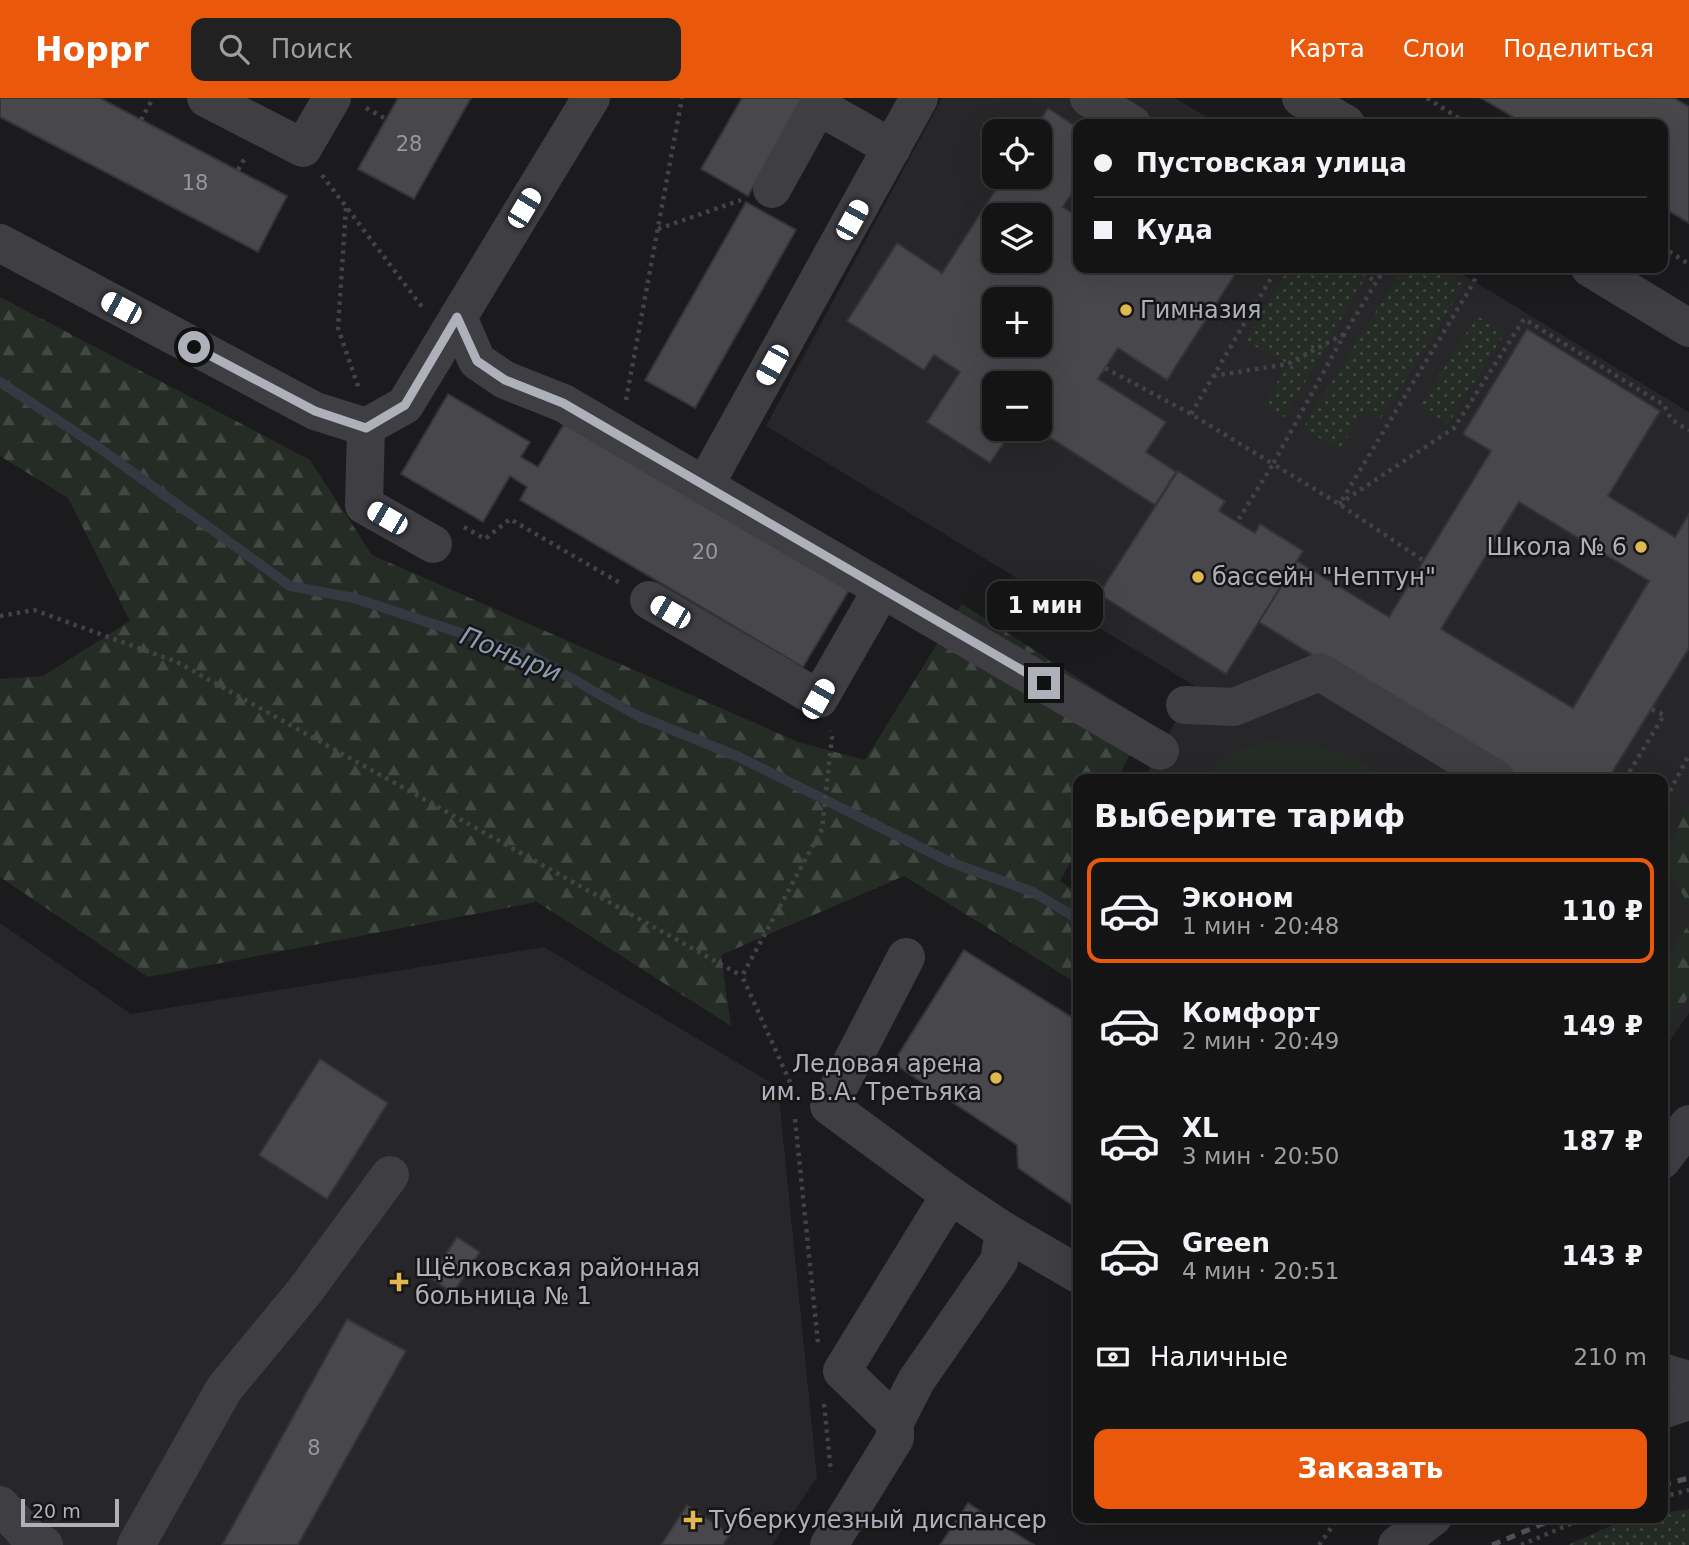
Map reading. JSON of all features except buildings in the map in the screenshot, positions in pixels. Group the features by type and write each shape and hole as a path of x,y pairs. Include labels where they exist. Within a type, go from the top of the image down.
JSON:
{"street":[{"path":"206,98 303,148 332,98"},
{"path":"0,243 315,411 366,428 405,405 444,307 591,98"},
{"path":"705,485 919,98"},
{"path":"1088,98 1124,119"},
{"path":"1301,98 1337,119"},
{"path":"772,189 818,106 892,148"},
{"path":"1598,273 1689,328"},
{"path":"444,307 477,361 505,380 563,403 1160,751"},
{"path":"366,428 364,505 447,535"},
{"path":"649,600 818,699 882,589"},
{"path":"1185,705 1234,707 1320,672 1488,774"},
{"path":"906,957 829,1106 950,1195 1004,1231 1073,1271"},
{"path":"1668,1152 1689,1124"},
{"path":"1668,1164 1689,1152"},
{"path":"136,1545 224,1389 304,1292 390,1175"},
{"path":"895,1422 842,1371 950,1195"},
{"path":"829,1545 895,1438 895,1422 916,1381 999,1261 1004,1231"},
{"path":"1668,1374 1689,1380"},
{"path":"1668,1408 1689,1401"},
{"path":"0,1505 35,1544"},
{"path":"1386,1545 1402,1523"},
{"path":"1397,1545 1425,1523"}],"path":[{"path":"141,120 153,98"},
{"path":"619,435 682,98"},
{"path":"1427,98 1460,119"},
{"path":"303,148 423,309 444,307"},
{"path":"658,229 772,189"},
{"path":"346,208 338,328 365,405 366,428"},
{"path":"1668,251 1689,264"},
{"path":"1191,414 1274,273"},
{"path":"1363,273 1376,282"},
{"path":"1237,522 1382,273"},
{"path":"1339,504 1474,282 1477,273"},
{"path":"1339,504 1454,428 1524,319 1664,405 1671,419 1689,431"},
{"path":"1213,376 1288,364 1345,333"},
{"path":"1105,368 1191,414 1339,504 1424,561"},
{"path":"447,535 485,539 510,519 649,600"},
{"path":"0,616 34,610 177,662 742,976 791,1084 819,1356"},
{"path":"742,976 822,829 832,737 818,699"},
{"path":"1628,774 1664,715 1651,709"},
{"path":"1668,795 1689,755"},
{"path":"823,1397 832,1479"},
{"path":"1668,1495 1689,1490"},
{"path":"1319,1545 1335,1523"},
{"path":"1521,1545 1573,1523"}],"shaded area":[{"path":"942,98 1175,98 1210,119 1073,119 1073,273 1460,273 1689,412 1689,1013 1668,1044 1668,774 1147,774 1195,686 766,426"},
{"name":"Щёлковская районная больница № 1","path":"0,923 131,1014 544,947 778,1087 817,1477 772,1545 0,1545"}],"green space":[{"path":"1286,273 1368,273 1285,417 1264,405 1288,364 1245,341"},
{"path":"1400,273 1445,273 1464,285 1380,420 1364,410 1339,450 1303,428"},
{"path":"0,297 310,460 372,555 798,742 865,760 962,604 1147,722 1120,774 1073,774 1073,858 1060,881 1073,890 1073,981 904,876 721,955 731,1026 537,902 148,977 0,877 0,679 43,676 130,621 68,498 0,456"},
{"path":"1477,316 1505,333 1448,424 1420,406"},
{"path":"1264,741 1316,744 1362,761 1384,774 1207,774 1226,756"},
{"path":"1689,805 1689,905 1668,870 1668,848"},
{"path":"1689,924 1689,996 1668,1026 1668,956"},
{"path":"1689,1509 1689,1545 1568,1545 1617,1523 1668,1523 1668,1512"}],"waterway":[{"name":"Поныри","path":"0,382 98,447 290,586 354,598 534,657 636,715 739,757 950,862 1033,892 1073,916"}],"railway":[{"path":"1668,1483 1689,1478"},
{"path":"1492,1545 1545,1523"}],"place":[{"name":"Гимназия","path":"1126,310"},
{"name":"Школа № 6","path":"1641,547"},
{"name":"бассейн \"Нептун\"","path":"1198,577"},
{"name":"Ледовая арена им. В.А. Третьяка","path":"996,1078"},
{"name":"Щёлковская районная больница № 1","path":"399,1282"},
{"name":"Туберкулезный диспансер","path":"693,1520"}],"route":[{"path":"194,347 315,411 366,428 405,405 457,317 477,361 505,380 563,403 1044,683"}]}
